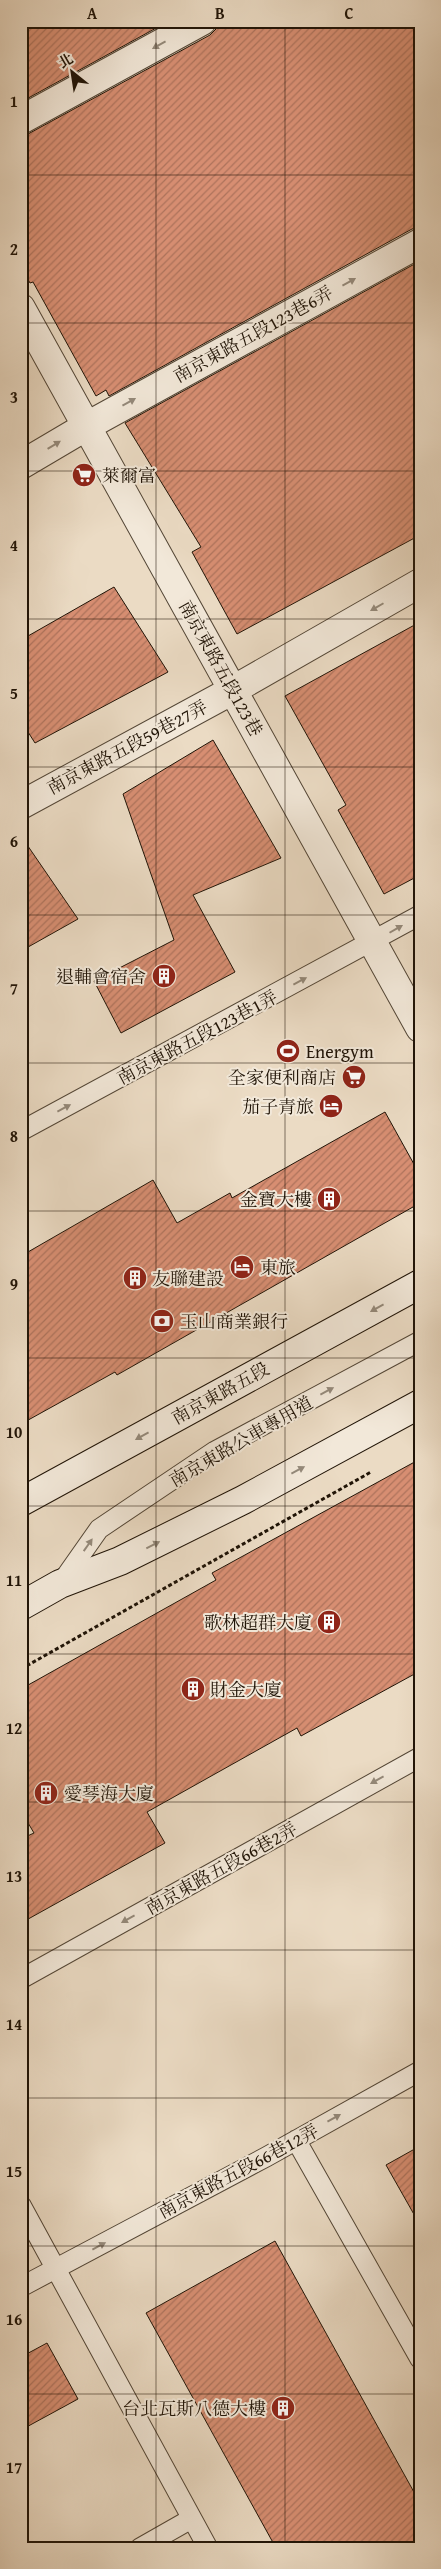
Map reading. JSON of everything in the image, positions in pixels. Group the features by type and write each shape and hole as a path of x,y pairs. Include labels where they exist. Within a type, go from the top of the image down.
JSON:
{"street":[{"path":"21,120 202,21"},
{"name":"南京東路五段123巷6弄","path":"21,464 420,243"},
{"name":"南京東路五段123巷","path":"21,308 420,1028"},
{"name":"南京東路五段59巷27弄","path":"21,805 233,690 420,583"},
{"name":"南京東路五段","path":"21,1502 420,1284"},
{"path":"21,1606 60,1584 120,1561 190,1526 420,1404"}],"lane":[{"name":"南京東路五段123巷1弄","path":"21,1131 420,915"},
{"name":"南京東路公車專用道","path":"60,1584 100,1529 215,1451 420,1341"},
{"name":"南京東路五段66巷2弄","path":"21,1979 420,1757"},
{"name":"南京東路五段66巷12弄","path":"21,2287 296,2140 420,2071"},
{"path":"296,2140 420,2359"},
{"path":"21,2205 208,2548"},
{"path":"140,2548 191,2519"}],"path":[{"path":"21,1668 376,1469"}],"building":[{"path":"21,21 169,21 21,102"},
{"path":"218,21 420,21 420,227 412,229 109,396 106,390 96,396 33,282 30,283 21,267 21,136 28,134 210,35 216,29"},
{"path":"420,261 420,535 237,634 192,552 201,547 125,423"},
{"path":"114,587 168,672 35,743 21,721 21,640"},
{"path":"420,622 420,875 384,894 338,810 346,805 285,696"},
{"path":"213,740 281,858 193,895 235,972 121,1033 94,981 174,940 123,794"},
{"path":"21,836 78,919 21,951"},
{"path":"385,1112 420,1175 420,1203 117,1375 115,1372 21,1424 21,1256 153,1180 177,1223 230,1193 232,1198"},
{"path":"420,1459 420,1671 301,1736 297,1728 147,1812 165,1843 21,1923 21,1839 34,1833 21,1811 21,1689 216,1580 212,1573"},
{"path":"420,2146 420,2225 386,2165"},
{"name":"台北瓦斯八德大樓","path":"275,2241 420,2503 420,2548 276,2548 146,2313"},
{"path":"47,2343 78,2399 21,2430 21,2357"}],"place":[{"name":"萊爾富","path":"84,475"},
{"name":"退輔會宿舍","path":"164,976"},
{"name":"Energym","path":"288,1051"},
{"name":"全家便利商店","path":"354,1077"},
{"name":"茄子青旅","path":"331,1106"},
{"name":"金寶大樓","path":"329,1199"},
{"name":"東旅","path":"242,1267"},
{"name":"友聯建設","path":"135,1278"},
{"name":"玉山商業銀行","path":"162,1321"},
{"name":"歌林超群大廈","path":"329,1622"},
{"name":"財金大廈","path":"193,1689"},
{"name":"愛琴海大廈","path":"46,1793"},
{"name":"台北瓦斯八德大樓","path":"283,2408"}]}
